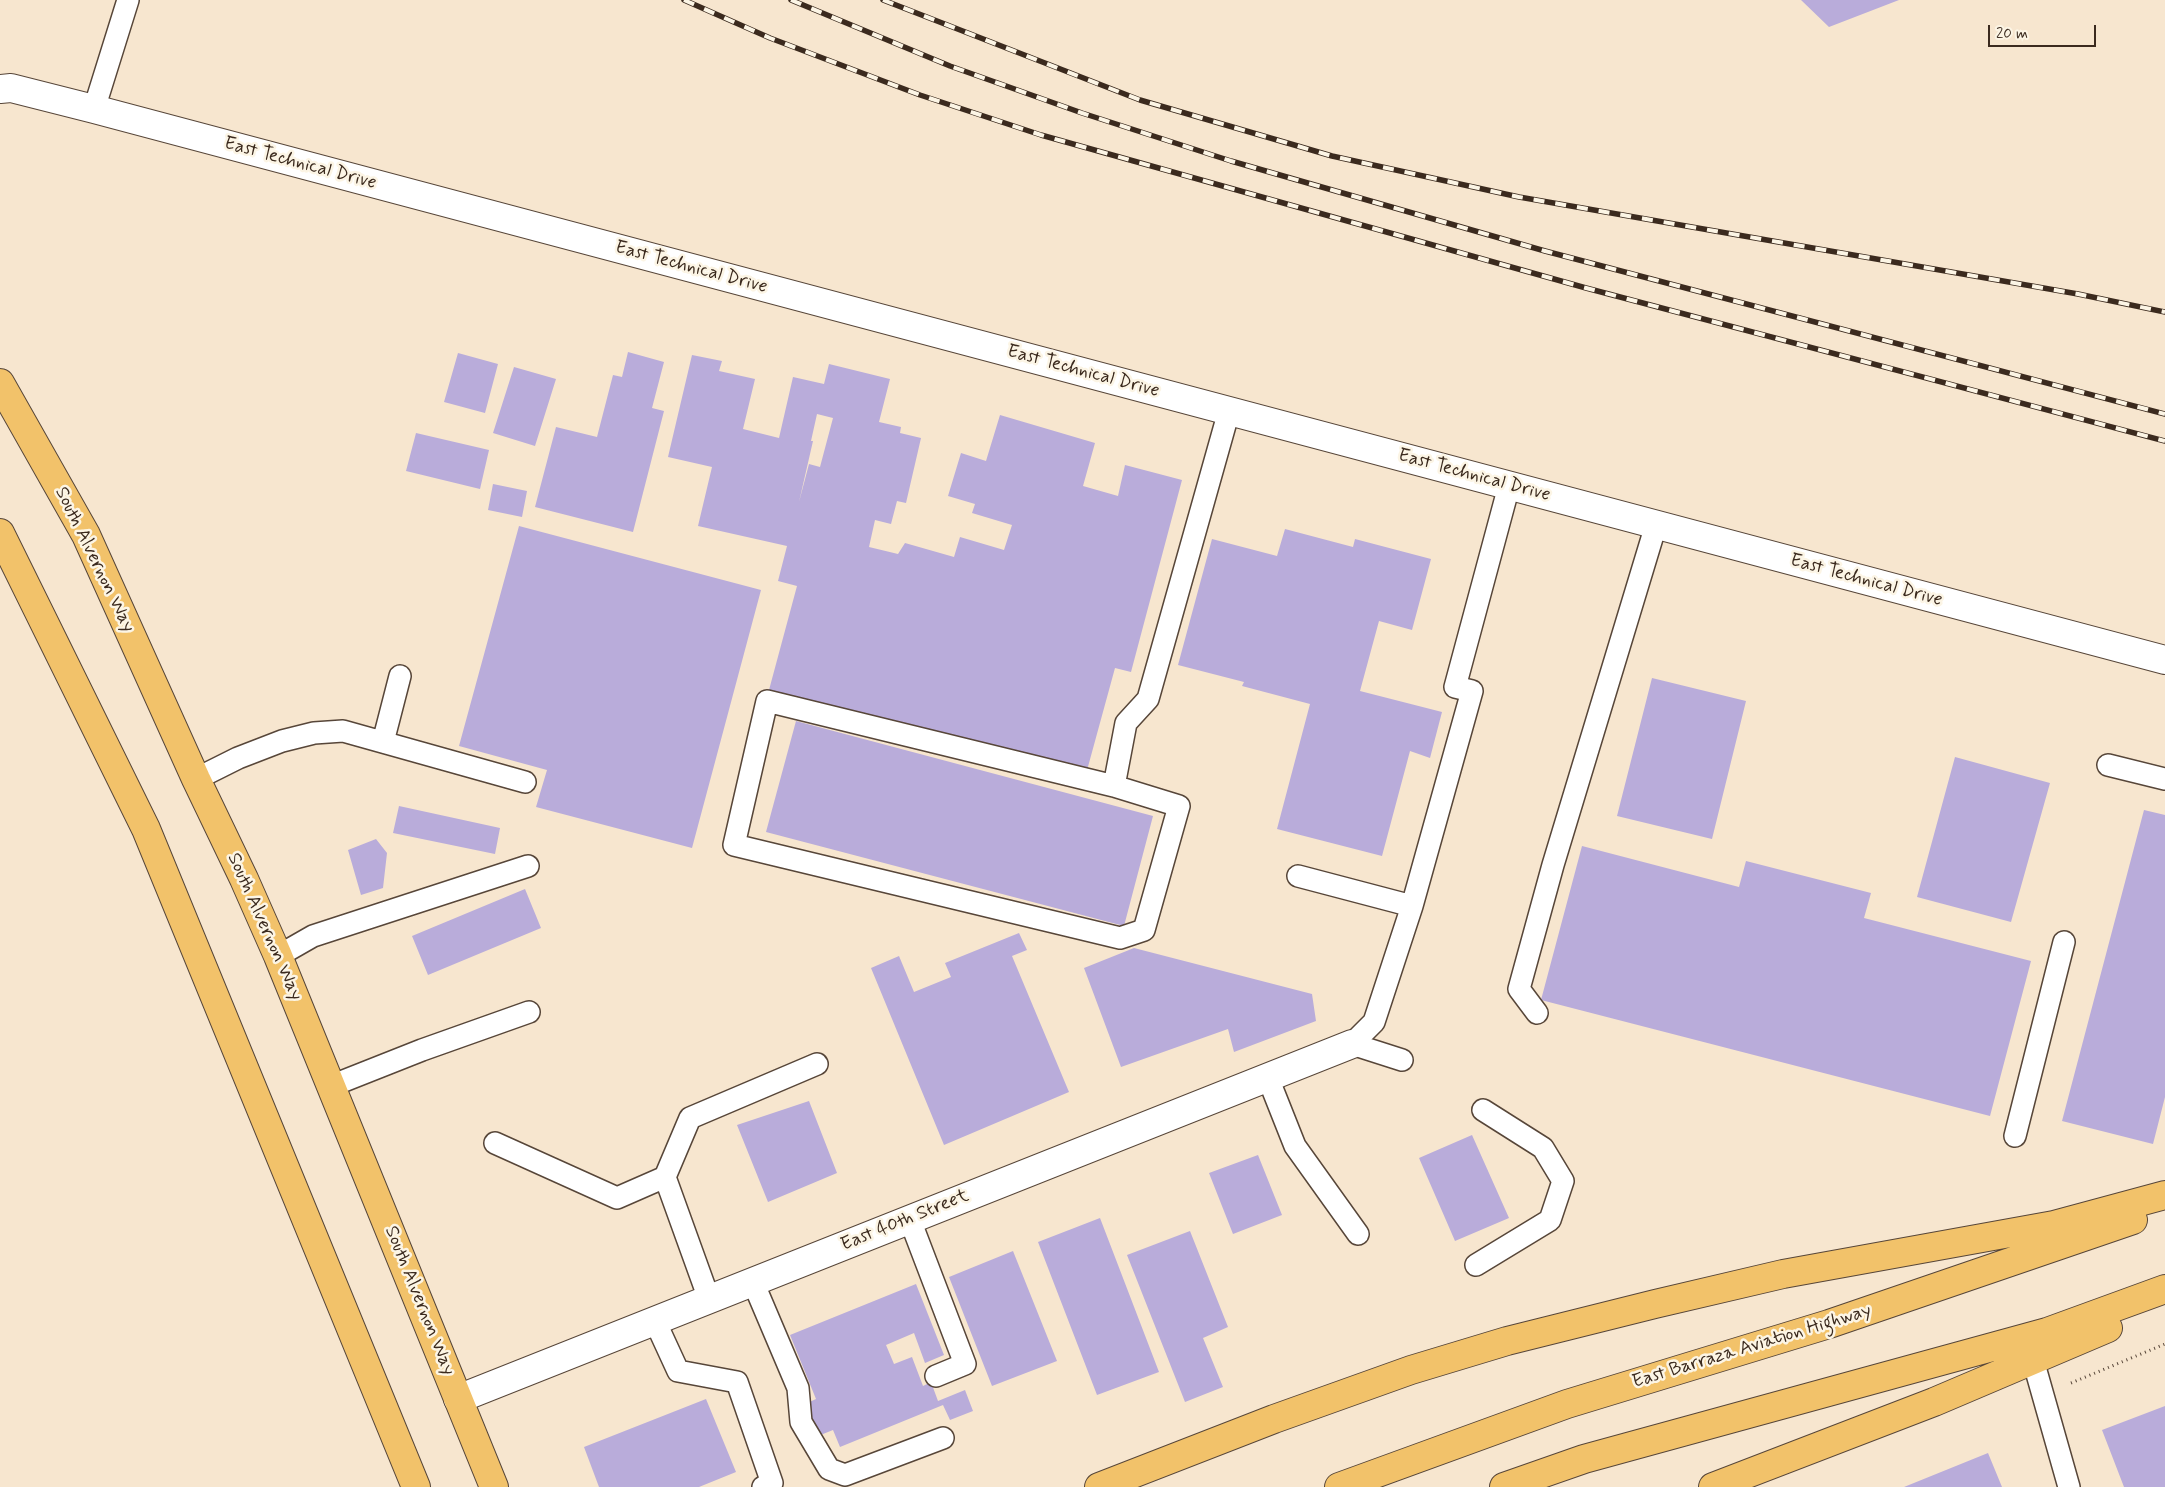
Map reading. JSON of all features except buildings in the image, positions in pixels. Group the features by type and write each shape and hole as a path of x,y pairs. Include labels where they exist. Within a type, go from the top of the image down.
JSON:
{"main road":[{"name":"South Alvernon Way","path":"0,383 86,535 196,779 244,879 278,956 494,1487"},
{"path":"0,533 146,829 416,1487"},
{"path":"1099,1487 1274,1419 1412,1370 1507,1341 1783,1274 2054,1225 2165,1195"},
{"name":"East Barraza Aviation Highway","path":"1339,1487 1567,1404 1830,1324 2165,1209"},
{"path":"1504,1487 1584,1459 2047,1332 2165,1289"},
{"path":"1713,1487 1934,1402 2165,1303"}],"street":[{"name":"East Technical Drive","path":"0,88 11,88 94,109 2165,660"},
{"name":"East 40th Street","path":"458,1399 1352,1044"}],"lane":[{"path":"94,109 128,0"},
{"path":"1114,786 1126,724 1148,699 1229,411"},
{"path":"1402,1060 1352,1044 1374,1022 1412,906 1472,691 1455,687 1508,486"},
{"path":"1537,1013 1519,989 1553,865 1656,525"},
{"path":"384,742 400,676"},
{"path":"767,701 1114,786 1179,806 1144,930 1120,938 734,845 767,701"},
{"path":"196,779 238,758 282,741 314,733 343,731 525,782"},
{"path":"2108,765 2165,779"},
{"path":"278,956 313,936 528,866"},
{"path":"1298,876 1412,906"},
{"path":"2015,1136 2064,942"},
{"path":"331,1086 422,1050 529,1012"},
{"path":"709,1299 665,1177 690,1118 817,1064"},
{"path":"1268,1078 1295,1146 1358,1234"},
{"path":"1476,1265 1550,1220 1562,1180 1543,1148 1483,1110"},
{"path":"495,1143 617,1198 665,1177"},
{"path":"910,1220 965,1364 936,1376"},
{"path":"752,1282 798,1388 801,1422 829,1469 846,1475 943,1438"},
{"path":"655,1321 678,1370 737,1382 772,1483 763,1487"},
{"path":"2033,1360 2069,1487"}],"railway":[{"path":"684,0 770,38 920,95 1041,135 1586,288 2165,441"},
{"path":"791,0 950,66 1082,113 1231,161 1545,251 2165,414"},
{"path":"883,0 1140,100 1332,156 1519,197 2078,294 2165,312"}]}
